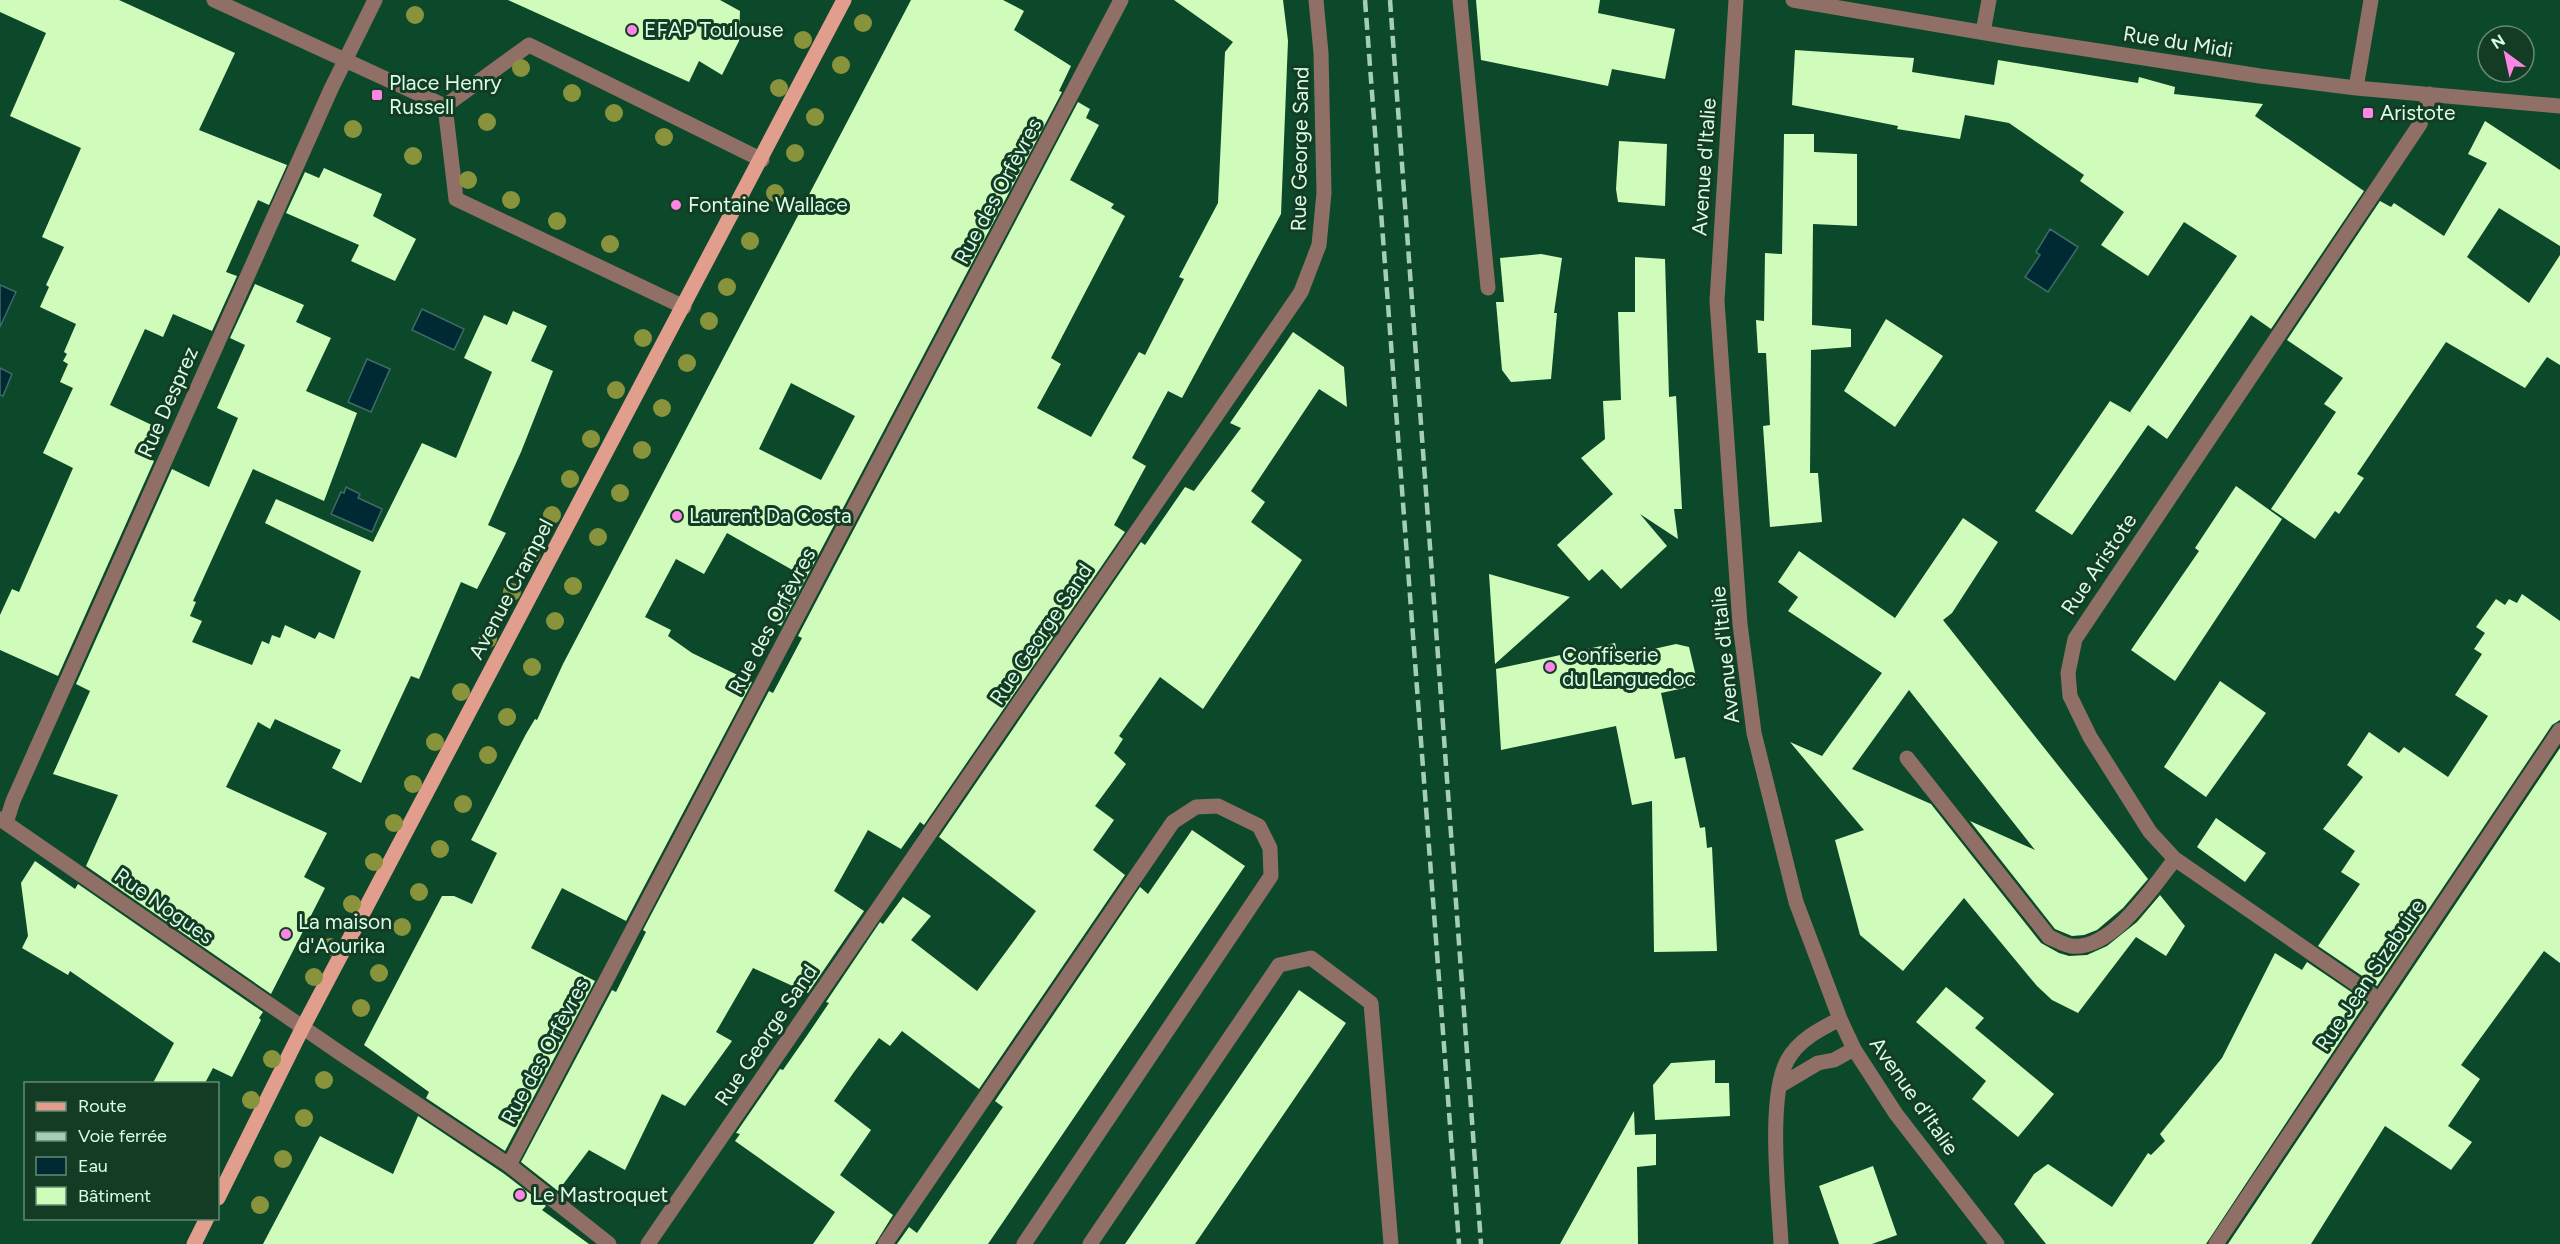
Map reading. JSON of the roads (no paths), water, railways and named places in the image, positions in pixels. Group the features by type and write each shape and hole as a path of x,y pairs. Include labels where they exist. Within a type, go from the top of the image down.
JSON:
{"main road":[{"name":"Avenue Crampel","path":"219,1196 303,1027 762,160 844,0"},
{"path":"194,1244 206,1220"}],"street":[{"path":"214,0 445,106"},
{"name":"Rue Desprez","path":"3,821 346,59 375,0"},
{"name":"Rue des Orfèvres","path":"509,1165 1121,0"},
{"name":"Rue George Sand","path":"648,1244 1301,292 1319,245 1324,193 1322,53 1316,0"},
{"path":"1460,0 1488,288"},
{"name":"Avenue d'Italie","path":"1736,0 1717,301 1740,624 1754,733 1793,891 1840,1019 1854,1049 1896,1114 1997,1244"},
{"name":"Rue du Midi","path":"1793,0 2248,75 2356,88 2560,106"},
{"path":"1983,32 1989,0"},
{"path":"2356,88 2371,0"},
{"path":"445,106 529,45 762,160"},
{"name":"Rue Aristote","path":"2378,999 2175,859 2150,832 2090,736 2070,696 2067,673 2075,639 2420,124 2430,94"},
{"path":"445,106 456,199 684,307"},
{"name":"Rue Jean Sizabuire","path":"2216,1244 2560,730"},
{"path":"1907,758 2049,937 2072,946 2098,941 2128,919 2175,859"},
{"path":"885,1244 1173,822 1196,807 1218,806 1259,826 1270,848 1271,876 1024,1244"},
{"name":"Rue Nogues","path":"3,821 509,1165 609,1244"},
{"path":"1090,1244 1279,965 1311,958 1371,1003 1391,1244"},
{"path":"1781,1244 1776,1134 1777,1102 1786,1062 1802,1042 1840,1019"},
{"path":"1781,1085 1818,1064 1834,1060 1854,1049"}],"water":[{"path":"2050,229 2078,247 2048,292 2025,277 2040,255 2036,252"},
{"path":"0,285 16,292 0,327"},
{"path":"422,309 464,329 454,350 412,330"},
{"path":"367,359 390,369 371,412 348,402"},
{"path":"0,368 12,374 3,396 0,395"},
{"path":"346,487 360,494 358,498 382,509 372,532 331,514 341,492 344,493"}],"railway":[{"path":"1365,0 1459,1244"},
{"path":"1390,0 1481,1244"}],"place":[{"name":"EFAP Toulouse","path":"632,30"},
{"name":"Place Henry Russell","path":"377,95"},
{"name":"Aristote","path":"2368,113"},
{"name":"Fontaine Wallace","path":"676,205"},
{"name":"Laurent Da Costa","path":"677,516"},
{"name":"Confiserie du Languedoc","path":"1550,667"},
{"name":"La maison d'Aourika","path":"286,934"},
{"name":"Le Mastroquet","path":"520,1195"}]}
